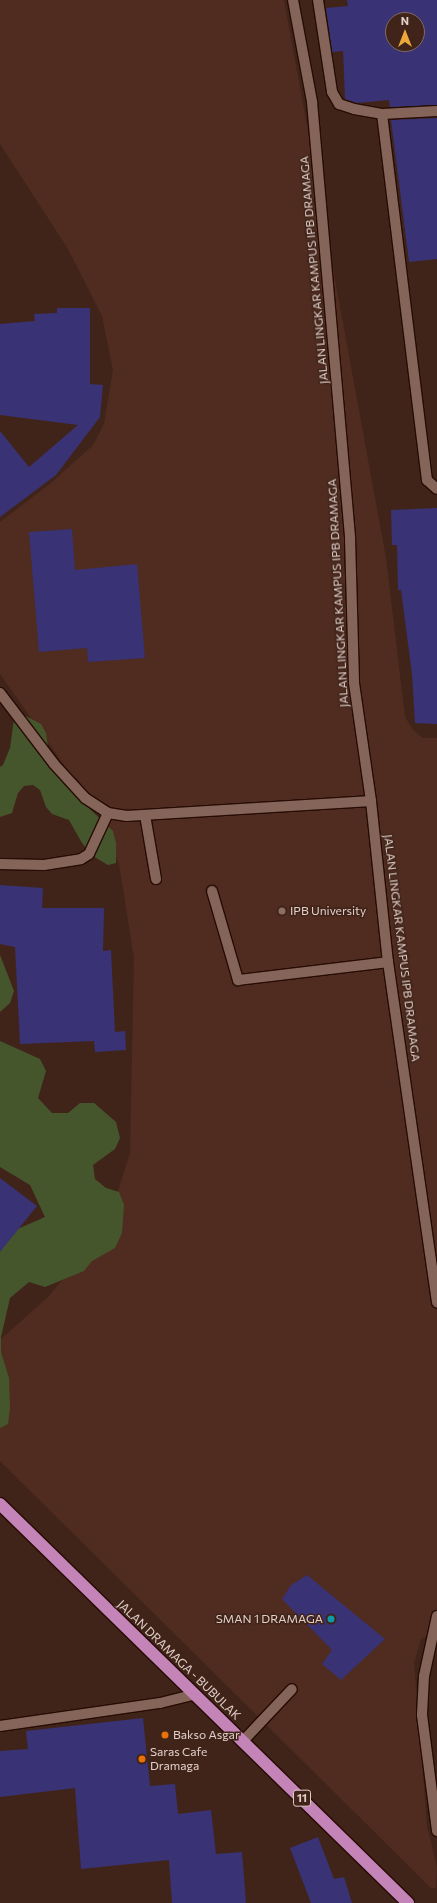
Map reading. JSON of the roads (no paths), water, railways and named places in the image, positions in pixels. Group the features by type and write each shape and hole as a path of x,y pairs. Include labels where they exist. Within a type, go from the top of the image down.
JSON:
{"highway":[{"name":"JALAN DRAMAGA - BUBULAK","path":"0,1504 408,1903"}],"street":[{"name":"JALAN LINGKAR KAMPUS IPB DRAMAGA","path":"293,0 312,102 350,538 354,683 371,801 388,962 437,1302"},
{"path":"318,0 332,92 339,104 354,110 382,114 437,110"},
{"path":"382,114 428,480 437,489"},
{"path":"0,693 54,764 85,798 108,814 127,816 371,801"},
{"path":"0,864 44,865 80,858 90,854 108,814"},
{"path":"145,815 156,879"},
{"path":"212,891 238,980 388,962"},
{"path":"437,1616 434,1643 424,1676 422,1715 437,1831"},
{"path":"243,1741 292,1689"},
{"path":"0,1726 160,1703 195,1694"}],"place":[{"name":"IPB University","path":"282,911"},
{"name":"SMAN 1 DRAMAGA","path":"331,1619"},
{"name":"Bakso Asgar","path":"165,1735"},
{"name":"Saras Cafe Dramaga","path":"142,1759"}]}
